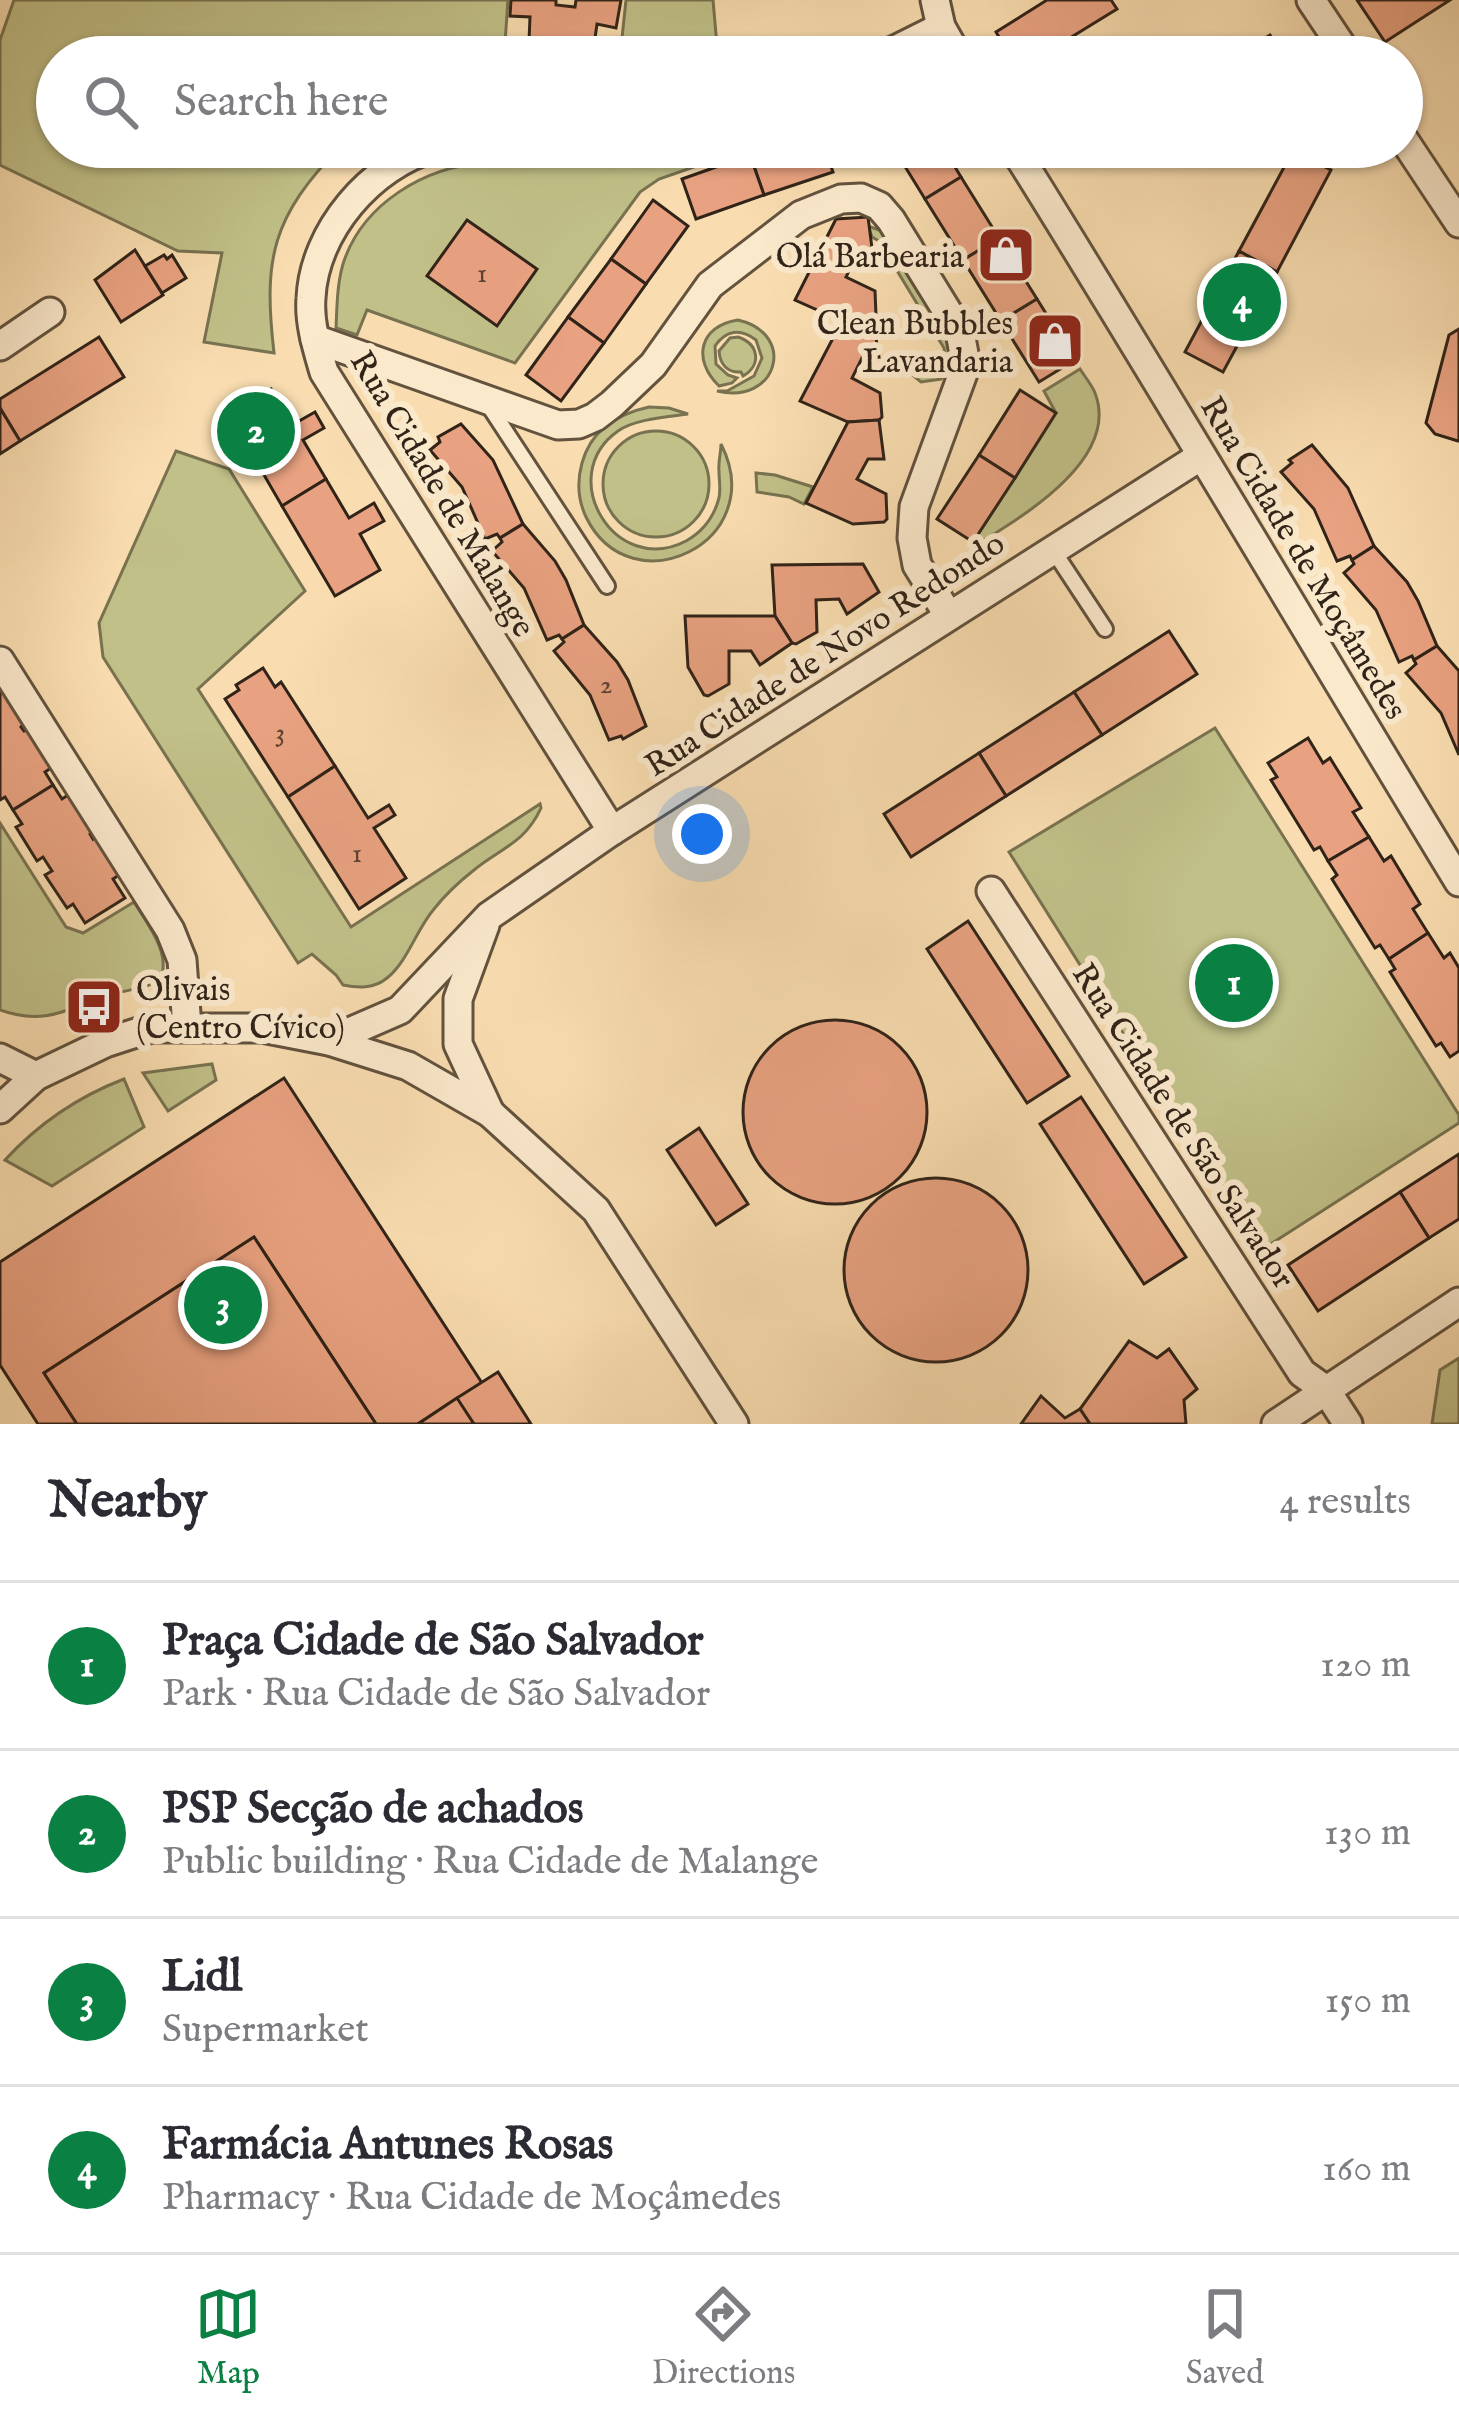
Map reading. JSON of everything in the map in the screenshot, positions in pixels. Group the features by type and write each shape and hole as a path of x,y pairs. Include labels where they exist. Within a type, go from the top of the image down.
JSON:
{"street":[{"path":"1312,0 1335,36"},
{"path":"911,36 938,14"},
{"name":"Rua Cidade de Malange","path":"392,168 361,192 337,221 320,256 310,298 314,339 324,372 612,831"},
{"name":"Rua Cidade de Moçâmedes","path":"1026,168 1148,362 1459,882"},
{"path":"1423,168 1459,223"},
{"path":"314,339 558,425 579,424 595,417 653,365 710,285 801,215 860,197 879,206 891,220 960,332 966,365 914,507 912,538 916,565 949,616"},
{"path":"0,346 50,312"},
{"name":"Rua Cidade de Novo Redondo","path":"329,1040 400,1010 489,916 612,831 1201,456"},
{"path":"0,661 170,929 182,960 187,1027"},
{"name":"Rua Cidade de São Salvador","path":"991,891 1302,1373 1326,1390 1348,1424"},
{"path":"489,916 458,999 458,1044 490,1113"},
{"path":"0,1108 36,1076 151,1028 262,1028 329,1040 408,1066 490,1113 596,1210 734,1424"},
{"path":"0,1058 36,1076"},
{"path":"1276,1424 1459,1302"}],"lane":[{"path":"484,399 607,586"},
{"path":"1053,550 1105,629"}],"shaded area":[{"path":"14,0 508,0 505,36 36,36 36,168 321,168 299,195 277,241 270,291 274,353 204,342 222,253 178,251 0,165 0,40"},
{"path":"626,0 713,0 716,36 622,36"},
{"path":"456,168 691,168 659,179 640,192 515,363 367,310 357,335 336,328 343,264 365,223 399,192"},
{"path":"868,226 888,239 951,344 954,364 941,379 921,382 905,369 913,365 925,372 936,370 944,362 944,348"},
{"path":"738,320 768,339 774,353 772,366 754,388 738,393 717,391 727,391 754,376 762,358 756,340 734,332 715,346 716,364 737,378 719,386 710,376 703,355 708,337 725,323"},
{"path":"738,337 756,355 743,376 725,367 719,351 730,338"},
{"path":"1080,369 1095,393 1099,417 1082,462 1043,500 981,542 973,542 1056,413 1044,391"},
{"path":"649,407 688,414 625,427 600,450 592,472 593,495 601,517 616,534 636,546 660,549 686,541 711,518 719,498 721,444 731,479 727,510 712,534 689,552 662,560 633,558 607,544 586,517 579,490 582,463 592,441 616,419"},
{"path":"656,431 676,435 693,447 705,464 709,484 705,504 693,521 676,533 656,537 636,533 619,521 607,504 603,484 607,464 619,447 636,435"},
{"path":"176,451 229,469 305,591 198,689 351,927 540,804 535,820 520,837 443,899 401,963 377,984 343,985 312,954 298,963 103,657 99,623"},
{"path":"756,473 813,487 804,504 757,492"},
{"path":"1215,728 1459,1115 1459,1123 1260,1251 1009,852"},
{"path":"0,823 66,927 83,933 134,902 161,950 160,981 45,1016 0,1010"},
{"path":"212,1064 216,1080 168,1111 143,1073"},
{"path":"124,1079 144,1127 52,1186 5,1160 60,1112"},
{"path":"1459,1358 1459,1424 1432,1424 1440,1370"}],"building":[{"path":"511,0 556,0 556,5 575,7 576,0 621,0 616,28 597,24 595,36 529,36 530,17 510,16"},
{"path":"1047,0 1111,0 1117,9 1073,36 998,36 996,32"},
{"path":"1357,0 1450,0 1394,36 1381,36"},
{"path":"713,168 755,168 764,195 696,219 682,179"},
{"path":"755,168 832,168 833,172 764,195"},
{"path":"906,168 956,168 961,177 925,199"},
{"path":"1284,168 1331,170 1277,272 1239,251"},
{"path":"961,177 999,238 963,260 925,199"},
{"path":"653,200 688,226 646,284 611,259"},
{"path":"868,217 873,256 856,256 846,277 875,291 876,316 842,321 795,300 836,219"},
{"path":"467,220 537,269 497,326 427,276"},
{"path":"999,238 1037,299 1001,321 963,260"},
{"path":"135,250 163,295 121,322 95,280"},
{"path":"1239,251 1277,272 1223,372 1185,352"},
{"path":"164,255 167,259 172,255 186,278 162,293 145,266"},
{"path":"611,259 646,284 604,343 568,317"},
{"path":"1037,299 1075,360 1039,382 1001,321"},
{"path":"568,317 604,343 561,401 526,375"},
{"path":"873,319 879,357 862,358 852,378 880,393 882,417 848,422 800,401 842,321"},
{"path":"1459,329 1458,441 1435,434 1426,423 1449,335"},
{"path":"99,337 124,377 20,441 0,408 0,399"},
{"path":"271,389 292,425 315,412 324,428 303,440 326,479 282,506 228,413"},
{"path":"1020,390 1056,413 1015,478 979,455"},
{"path":"0,408 20,441 0,454"},
{"path":"879,420 884,459 868,459 857,479 886,494 887,519 853,524 806,503 848,422"},
{"path":"461,424 493,460 523,524 500,538 497,534 485,539 462,487 430,450 440,442 438,437"},
{"path":"1312,445 1348,488 1374,546 1352,560 1350,556 1337,561 1314,509 1281,472 1292,463 1289,460"},
{"path":"979,455 1015,478 973,542 937,519"},
{"path":"326,479 349,518 374,503 384,521 360,534 380,570 335,596 282,506"},
{"path":"523,524 555,561 584,625 562,639 559,635 547,640 524,588 492,551 502,542 500,538"},
{"path":"1374,546 1407,582 1437,646 1414,660 1412,656 1399,662 1376,610 1344,573 1354,564 1352,560"},
{"path":"863,564 879,592 847,614 839,599 816,600 817,632 792,643 775,616 772,565"},
{"path":"685,616 775,616 792,643 760,665 751,651 729,651 729,684 704,695 688,667"},
{"path":"584,625 617,662 646,726 623,739 609,740 590,695 554,651 562,639"},
{"path":"1169,631 1197,674 1102,735 1074,692"},
{"path":"1437,646 1459,671 1459,755 1441,713 1406,673 1416,664 1414,660"},
{"path":"263,668 275,687 281,682 335,766 288,797 225,699 239,690 236,685"},
{"path":"0,688 51,768 45,772 53,785 13,810 5,797 0,800"},
{"path":"1074,692 1102,735 1006,796 979,753"},
{"path":"1308,738 1323,763 1330,758 1361,808 1353,812 1369,837 1328,861 1320,847 1314,850 1271,780 1277,777 1268,763"},
{"path":"979,753 1006,796 911,857 884,814"},
{"path":"335,766 368,818 389,805 395,815 374,828 406,878 359,909 288,797"},
{"path":"53,785 62,799 68,795 95,837 119,875 113,879 125,898 85,923 73,904 67,908 45,875 52,871 43,857 37,861 16,827 22,824 13,810"},
{"path":"1369,837 1384,861 1391,856 1420,904 1413,909 1428,933 1389,959 1380,945 1375,948 1332,879 1337,875 1328,861"},
{"path":"968,921 1069,1076 1027,1103 927,949"},
{"path":"1428,933 1444,958 1450,953 1459,968 1459,1051 1450,1057 1441,1043 1436,1046 1390,972 1395,969 1389,959"},
{"path":"835,1020 870,1027 900,1047 920,1077 927,1112 920,1147 900,1177 870,1197 835,1204 800,1197 770,1177 750,1147 743,1112 750,1077 770,1047 800,1027"},
{"path":"284,1078 482,1383 418,1424 376,1424 254,1237 44,1373 77,1424 38,1424 0,1365 0,1262"},
{"path":"1081,1097 1186,1257 1144,1284 1040,1124"},
{"path":"699,1128 748,1204 716,1225 667,1150"},
{"path":"1459,1154 1459,1219 1429,1238 1400,1192"},
{"path":"936,1178 971,1185 1001,1205 1021,1235 1028,1270 1021,1305 1001,1335 971,1355 936,1362 901,1355 871,1335 851,1305 844,1270 851,1235 871,1205 901,1185"},
{"path":"1400,1192 1429,1238 1318,1311 1288,1265"},
{"path":"254,1237 376,1424 77,1424 44,1373"},
{"path":"1129,1341 1157,1358 1169,1349 1197,1389 1184,1400 1186,1424 1090,1424 1080,1409"},
{"path":"498,1372 531,1424 418,1424 457,1398"},
{"path":"1041,1396 1065,1418 1080,1409 1090,1424 1021,1424"},
{"path":"457,1398 474,1424 418,1424"}],"place":[{"name":"Olá Barbearia","path":"1006,255"},
{"name":"Farmácia Antunes Rosas","path":"1242,302"},
{"name":"Clean Bubbles Lavandaria","path":"1055,341"},
{"name":"PSP Secção de achados","path":"256,431"},
{"name":"Praça Cidade de São Salvador","path":"1234,983"},
{"name":"Olivais (Centro Cívico)","path":"94,1007"},
{"name":"Lidl","path":"223,1305"}]}
